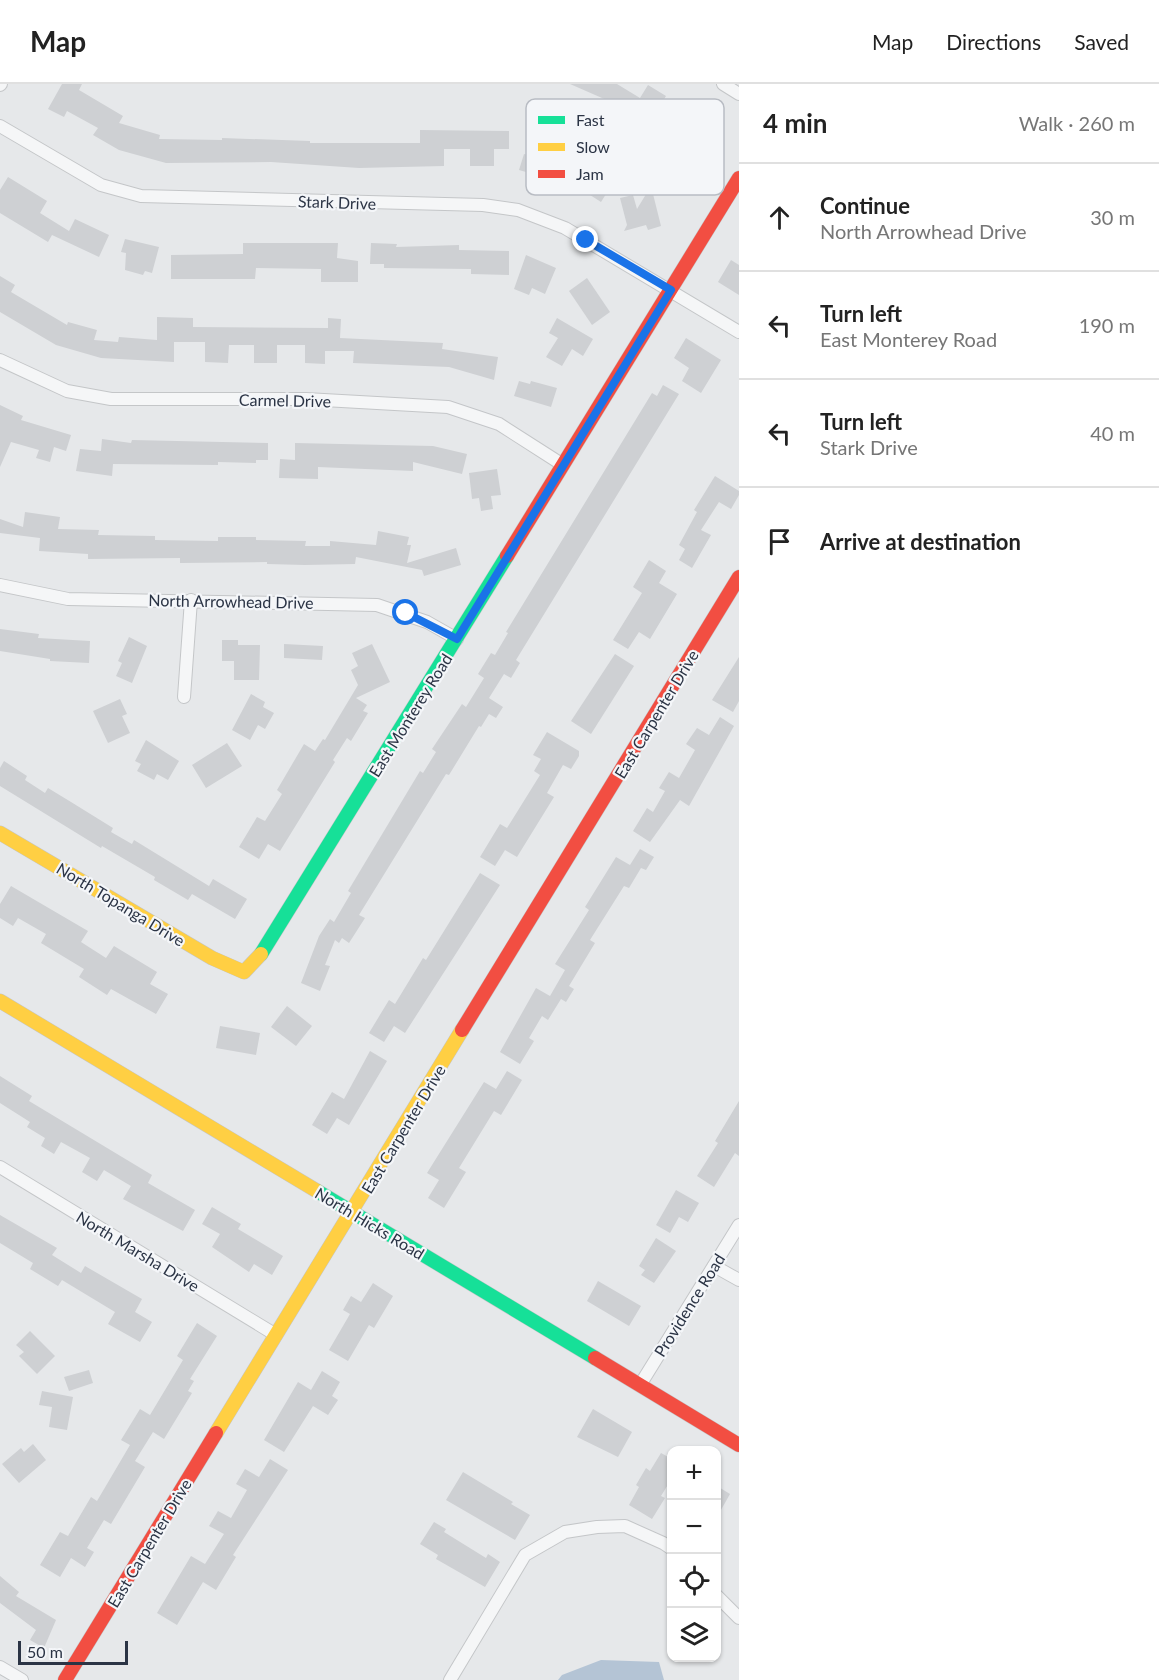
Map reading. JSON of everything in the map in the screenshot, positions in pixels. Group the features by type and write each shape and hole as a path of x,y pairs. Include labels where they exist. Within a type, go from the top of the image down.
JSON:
{"street":[{"path":"723,84 739,94"},
{"name":"Stark Drive","path":"0,126 101,185 141,196 483,205 518,210 565,228 739,333"},
{"name":"East Monterey Road","path":"244,972 267,947 739,178"},
{"name":"Carmel Drive","path":"0,360 67,392 111,399 306,399 448,407 499,424 563,465"},
{"name":"East Carpenter Drive","path":"65,1680 739,577"},
{"name":"North Arrowhead Drive","path":"0,585 68,599 377,605 427,622 457,639"},
{"path":"184,697 191,600"},
{"name":"North Topanga Drive","path":"0,833 212,958 244,972"},
{"name":"North Hicks Road","path":"0,1001 739,1445"},
{"name":"North Marsha Drive","path":"0,1167 276,1335"},
{"name":"Providence Road","path":"640,1385 739,1225"},
{"path":"714,1266 739,1280"},
{"path":"450,1680 525,1556 565,1532 597,1527 625,1526 667,1546"},
{"path":"721,1599 739,1618"},
{"path":"0,1667 22,1680"}],"water":[{"path":"601,1660 659,1662 664,1680 558,1680 562,1675"}],"building":[{"path":"62,84 82,84 79,90 123,116 119,123 160,135 159,139 222,140 222,138 310,141 310,143 420,143 420,130 509,131 509,149 494,149 494,166 470,166 470,149 444,149 444,166 359,168 271,162 166,163 119,150 93,135 98,128 67,111 64,117 48,109"},
{"path":"570,84 617,84 640,98 648,85 666,96 664,99 604,99"},
{"path":"524,154 526,154 526,172 519,170"},
{"path":"8,177 47,201 40,213 69,231 75,219 109,235 99,257 52,235 48,242 0,213 0,190"},
{"path":"590,195 605,195 601,202"},
{"path":"633,195 637,209 646,195 653,195 661,226 648,230 646,225 624,231 627,225 620,198"},
{"path":"125,239 159,247 152,273 145,271 143,275 125,270 126,253 121,252"},
{"path":"243,243 338,243 337,258 358,261 358,282 321,282 321,269 256,268 255,279 171,279 171,255 243,254"},
{"path":"371,243 397,244 396,247 459,245 459,250 509,251 509,275 471,274 471,269 384,268 384,264 370,264"},
{"path":"526,255 556,268 545,294 532,288 529,295 514,289"},
{"path":"731,260 739,265 739,295 718,282"},
{"path":"0,276 15,285 11,292 67,325 68,322 97,330 94,340 118,342 119,337 157,340 157,317 193,318 193,327 328,328 328,318 341,319 340,338 443,343 442,349 498,357 494,380 449,367 353,363 354,351 325,351 325,364 305,363 305,345 277,345 277,363 254,363 254,345 229,345 228,363 205,362 205,342 174,342 174,362 101,358 56,345 0,312"},
{"path":"587,278 610,312 592,325 569,291"},
{"path":"557,318 593,339 583,356 572,349 562,366 546,357 558,338 549,333"},
{"path":"686,338 721,360 701,393 682,381 689,368 674,358"},
{"path":"519,381 530,384 531,381 557,388 551,407 514,396"},
{"path":"663,385 679,394 516,660 520,663 511,678 504,674 489,698 503,707 496,718 489,714 449,775 446,774 359,915 365,918 349,943 342,938 339,943 335,940 325,965 330,966 320,991 301,983 319,936 330,919 334,922 351,893 348,891 420,771 423,773 436,752 432,749 462,704 466,707 484,678 478,674 491,653 495,655 508,633 506,632 652,393 657,396"},
{"path":"0,405 23,416 21,420 71,435 66,451 54,447 50,462 36,458 39,450 11,442 0,467"},
{"path":"102,439 131,443 132,440 268,443 268,460 256,460 256,463 218,462 218,465 113,464 112,476 76,471 80,449 101,451"},
{"path":"295,443 433,446 467,454 462,474 413,462 413,471 318,467 318,479 279,478 280,459 295,460"},
{"path":"497,469 501,495 491,496 493,509 481,511 479,498 472,499 469,473"},
{"path":"715,476 739,491 739,495 731,509 719,502 701,530 711,535 692,568 679,560 685,549 679,545 697,512 694,510"},
{"path":"25,512 60,517 58,529 99,530 98,535 155,536 155,540 218,541 218,537 256,537 256,540 306,541 305,546 330,546 330,541 376,545 378,531 409,537 407,545 411,545 407,563 456,548 461,565 424,576 422,570 356,557 355,564 305,565 267,564 267,562 180,563 180,558 88,559 88,554 39,551 40,538 0,533 0,519 23,527"},
{"path":"649,560 666,571 659,583 677,594 650,639 639,632 628,649 613,640 642,593 633,587"},
{"path":"0,629 39,634 38,638 90,641 89,663 50,661 50,659 0,651"},
{"path":"129,637 147,646 132,683 116,676 122,663 118,661"},
{"path":"222,640 238,640 238,645 260,645 259,680 234,680 234,661 222,661"},
{"path":"284,644 323,646 322,660 284,658"},
{"path":"372,644 390,682 356,698 367,705 363,711 368,713 351,741 347,738 333,760 335,762 280,851 268,844 259,859 239,847 257,817 265,821 282,794 277,790 304,744 315,751 323,739 325,740 358,685 351,670 358,666 352,653"},
{"path":"615,654 634,666 591,734 571,721"},
{"path":"739,657 739,701 733,712 712,700"},
{"path":"251,694 265,702 263,707 274,713 265,729 258,725 250,740 232,730"},
{"path":"120,699 127,714 122,716 130,733 108,743 93,711"},
{"path":"720,717 734,726 689,806 680,800 650,842 633,831 647,808 653,812 665,791 659,788 669,772 679,778 695,750 686,744 697,728 709,735"},
{"path":"547,732 579,751 579,756 571,769 563,765 547,793 554,797 517,857 505,850 495,866 480,857 500,824 507,828 540,775 534,771 541,759 533,755"},
{"path":"146,740 179,761 168,780 157,774 154,780 137,771 141,764 135,761"},
{"path":"227,743 242,766 206,788 192,765"},
{"path":"4,761 27,776 25,780 45,793 48,788 113,828 111,832 132,844 134,840 209,886 213,879 247,899 235,919 192,894 188,900 154,880 155,877 102,846 101,848 0,786 0,768"},
{"path":"640,849 654,857 646,870 641,868 629,888 624,886 590,940 595,943 569,986 574,989 566,1002 561,999 548,1020 542,1016 529,1038 534,1041 520,1064 500,1052 536,988 550,996 565,970 555,964 589,910 585,907 616,857 630,865"},
{"path":"480,873 500,885 405,1033 394,1026 384,1042 369,1033 389,1000 395,1004 423,958 426,960"},
{"path":"11,886 88,931 81,942 106,958 114,946 157,972 150,984 168,994 156,1014 111,989 107,995 79,977 84,969 41,943 46,934 18,918 13,926 0,918 0,904"},
{"path":"287,1006 312,1026 296,1046 271,1027"},
{"path":"220,1026 260,1033 256,1055 216,1048"},
{"path":"370,1051 387,1061 349,1125 337,1118 327,1134 312,1125 332,1092 344,1099"},
{"path":"507,1071 522,1080 501,1115 494,1111 459,1168 466,1172 444,1208 428,1198 439,1180 427,1173 484,1082 496,1089"},
{"path":"0,1076 32,1096 29,1101 152,1175 148,1183 195,1210 183,1231 123,1199 131,1186 104,1170 97,1181 82,1172 90,1158 61,1142 54,1154 41,1146 45,1138 27,1127 30,1122 0,1103"},
{"path":"739,1101 739,1156 735,1153 714,1187 697,1176 718,1143 715,1141"},
{"path":"676,1190 699,1203 688,1222 679,1217 670,1233 656,1225"},
{"path":"212,1207 241,1224 238,1229 283,1256 272,1275 254,1264 249,1272 212,1247 220,1234 202,1224"},
{"path":"0,1215 57,1248 52,1255 81,1273 85,1266 142,1299 135,1312 152,1322 140,1342 108,1324 115,1312 62,1280 58,1286 30,1269 33,1263 0,1243"},
{"path":"656,1238 676,1251 654,1283 641,1275 645,1270 639,1266"},
{"path":"598,1281 641,1306 629,1326 587,1301"},
{"path":"373,1283 393,1296 374,1328 369,1325 348,1361 329,1350 350,1314 343,1310 351,1296 361,1302"},
{"path":"197,1323 217,1336 190,1379 194,1381 188,1391 192,1393 164,1439 153,1432 135,1461 145,1467 111,1524 104,1520 87,1548 94,1552 85,1567 71,1558 60,1577 40,1565 60,1532 68,1536 91,1497 97,1501 130,1445 121,1440 140,1409 150,1415 183,1360 177,1356"},
{"path":"30,1331 55,1356 37,1374 19,1356 24,1352 16,1345"},
{"path":"89,1370 93,1383 69,1391 64,1377"},
{"path":"322,1371 340,1382 332,1396 338,1400 328,1415 313,1406 284,1452 264,1440 298,1382 311,1390"},
{"path":"42,1391 73,1397 67,1430 49,1427 52,1407 39,1405"},
{"path":"593,1409 632,1432 618,1457 577,1437"},
{"path":"33,1444 46,1460 19,1483 2,1464 21,1448 24,1452"},
{"path":"661,1453 667,1456 667,1486 661,1496 665,1498 652,1519 629,1505 639,1487 636,1485 646,1468 650,1471"},
{"path":"270,1459 288,1470 233,1555 236,1557 216,1590 203,1582 177,1625 157,1613 191,1556 205,1564 224,1534 209,1526 218,1511 231,1518 247,1490 236,1484 245,1469 259,1477"},
{"path":"463,1472 530,1515 515,1540 446,1500"},
{"path":"721,1488 730,1494 721,1510"},
{"path":"434,1522 446,1529 444,1532 486,1558 488,1554 500,1562 485,1587 436,1559 438,1555 420,1544"},
{"path":"0,1576 19,1592 16,1596 56,1620 44,1648 30,1640 36,1630 0,1603"}],"traffic: fast":[{"path":"261,954 507,556"},
{"path":"317,1191 595,1358"}],"traffic: slow":[{"path":"0,833 212,958 244,972 261,954"},
{"path":"0,1001 317,1191"},
{"path":"216,1433 462,1030"}],"traffic: jam":[{"path":"507,556 739,178"},
{"path":"462,1030 739,577"},
{"path":"595,1358 739,1445"},
{"path":"65,1680 216,1433"}],"route":[{"path":"406,613 457,639 671,290 586,240"}]}
